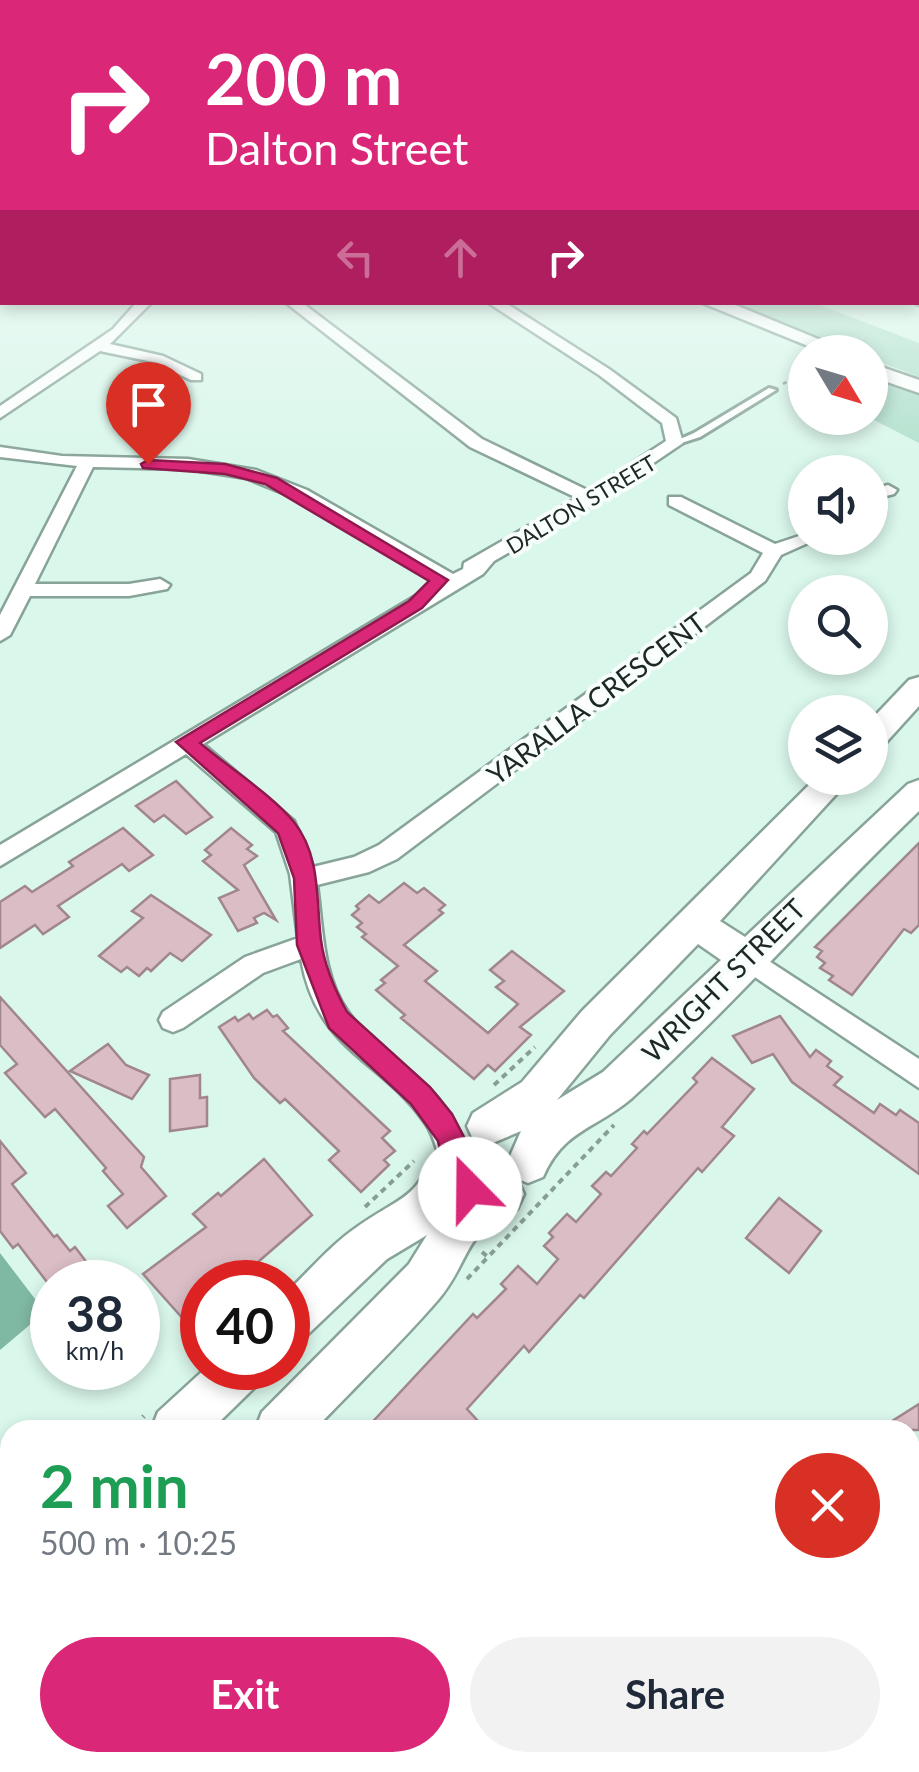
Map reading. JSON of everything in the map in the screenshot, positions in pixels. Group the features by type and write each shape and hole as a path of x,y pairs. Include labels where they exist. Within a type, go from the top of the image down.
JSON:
{"street":[{"path":"0,413 98,346 137,315 142,305"},
{"path":"296,305 476,443 590,498"},
{"path":"499,305 604,372 670,421 675,443"},
{"path":"716,305 791,335"},
{"path":"98,346 158,359 196,377"},
{"path":"888,374 919,387"},
{"name":"DALTON STREET","path":"0,857 415,604 429,600 445,580 467,578 484,562 675,443"},
{"path":"0,452 58,462 196,466 250,474 294,491 445,580"},
{"path":"0,635 87,463"},
{"path":"675,500 774,551 788,546"},
{"name":"YARALLA CRESCENT","path":"306,878 360,865 401,843 758,577 774,551"},
{"path":"26,590 130,590 160,585"},
{"path":"888,720 919,686"},
{"path":"186,742 286,828 297,846 306,878 309,945 319,983 338,1020 421,1096 447,1130 470,1143"},
{"name":"WRIGHT STREET","path":"290,1420 425,1280 463,1216 515,1179 549,1128 612,1090 919,792"},
{"path":"310,1301 370,1244 424,1212 470,1143 538,1098 583,1036 819,795"},
{"path":"695,923 919,1075"},
{"path":"173,1020 254,964 309,945"},
{"path":"506,1129 520,1139 515,1179 486,1195 470,1189 459,1177 470,1143 506,1129"},
{"path":"186,1420 217,1390"}],"lane":[{"path":"675,443 696,435 772,390"}],"path":[{"path":"772,390 788,381"}],"green space":[{"path":"734,305 819,305 919,343 919,377 888,365 888,335 811,335"},
{"path":"888,379 919,391 919,443 888,427"},
{"path":"0,1253 30,1292 30,1325 0,1350"}],"building":[{"path":"176,781 212,817 186,834 164,815 154,822 136,806"},
{"path":"123,828 153,855 129,871 122,864 58,906 69,917 43,934 35,925 0,948 0,902 25,886 32,892 73,866 69,862"},
{"path":"231,828 252,845 247,849 257,856 244,865 276,920 264,913 254,918 257,923 238,931 219,898 238,890 203,861 211,855 205,850"},
{"path":"919,843 919,925 911,933 904,929 852,995 829,980 833,976 820,968 825,963 817,957 822,951 815,947"},
{"path":"404,883 417,893 424,888 445,905 439,910 443,913 404,945 437,971 425,981 488,1033 518,1004 496,987 504,981 490,970 512,951 564,991 520,1027 531,1035 495,1071 488,1065 474,1079 401,1018 405,1015 376,990 385,983 381,980 398,966 362,937 366,934 357,927 362,923 352,915 369,895 379,903"},
{"path":"151,895 211,935 182,961 170,953 151,971 147,968 139,976 127,967 121,972 99,956 143,918 132,911"},
{"path":"0,997 144,1157 141,1167 166,1196 127,1228 108,1206 123,1194 103,1171 106,1168 55,1109 45,1117 5,1073 17,1064 0,1045"},
{"path":"267,1010 288,1028 283,1031 390,1131 382,1138 395,1151 384,1160 389,1165 361,1192 329,1160 339,1151 285,1099 280,1103 254,1078 219,1027 235,1017 238,1021 249,1014 253,1019"},
{"path":"780,1016 810,1057 816,1050 831,1061 827,1066 842,1077 834,1085 874,1113 880,1104 896,1115 900,1110 919,1123 919,1174 792,1082 773,1054 752,1063 733,1036"},
{"path":"108,1044 126,1065 149,1075 132,1099 70,1071"},
{"path":"712,1058 754,1089 722,1127 734,1136 702,1172 698,1168 584,1298 580,1295 529,1352 524,1346 467,1409 477,1420 374,1420 473,1314 477,1318 506,1289 501,1284 518,1266 537,1284 558,1259 544,1246 553,1237 549,1233 567,1214 576,1222 601,1194 592,1186 606,1172 611,1176 637,1148 632,1144 644,1131 647,1134 697,1082 693,1078"},
{"path":"200,1075 200,1098 207,1097 207,1126 170,1131 170,1079"},
{"path":"0,1141 26,1173 12,1184 54,1237 57,1235 70,1251 75,1247 85,1260 30,1260 18,1244 13,1248 0,1231"},
{"path":"264,1159 312,1215 260,1260 180,1260 180,1315 160,1293 160,1261 206,1227 193,1214 218,1193 221,1196"},
{"path":"779,1198 821,1231 789,1273 746,1238"},
{"path":"919,1404 919,1420 894,1420"}],"route":[{"path":"148,464 225,469 271,481 440,580 415,604 186,742 286,828 297,846 306,878 309,945 328,1002 338,1020 421,1096 442,1123 452,1139 456,1170 470,1189"}]}
